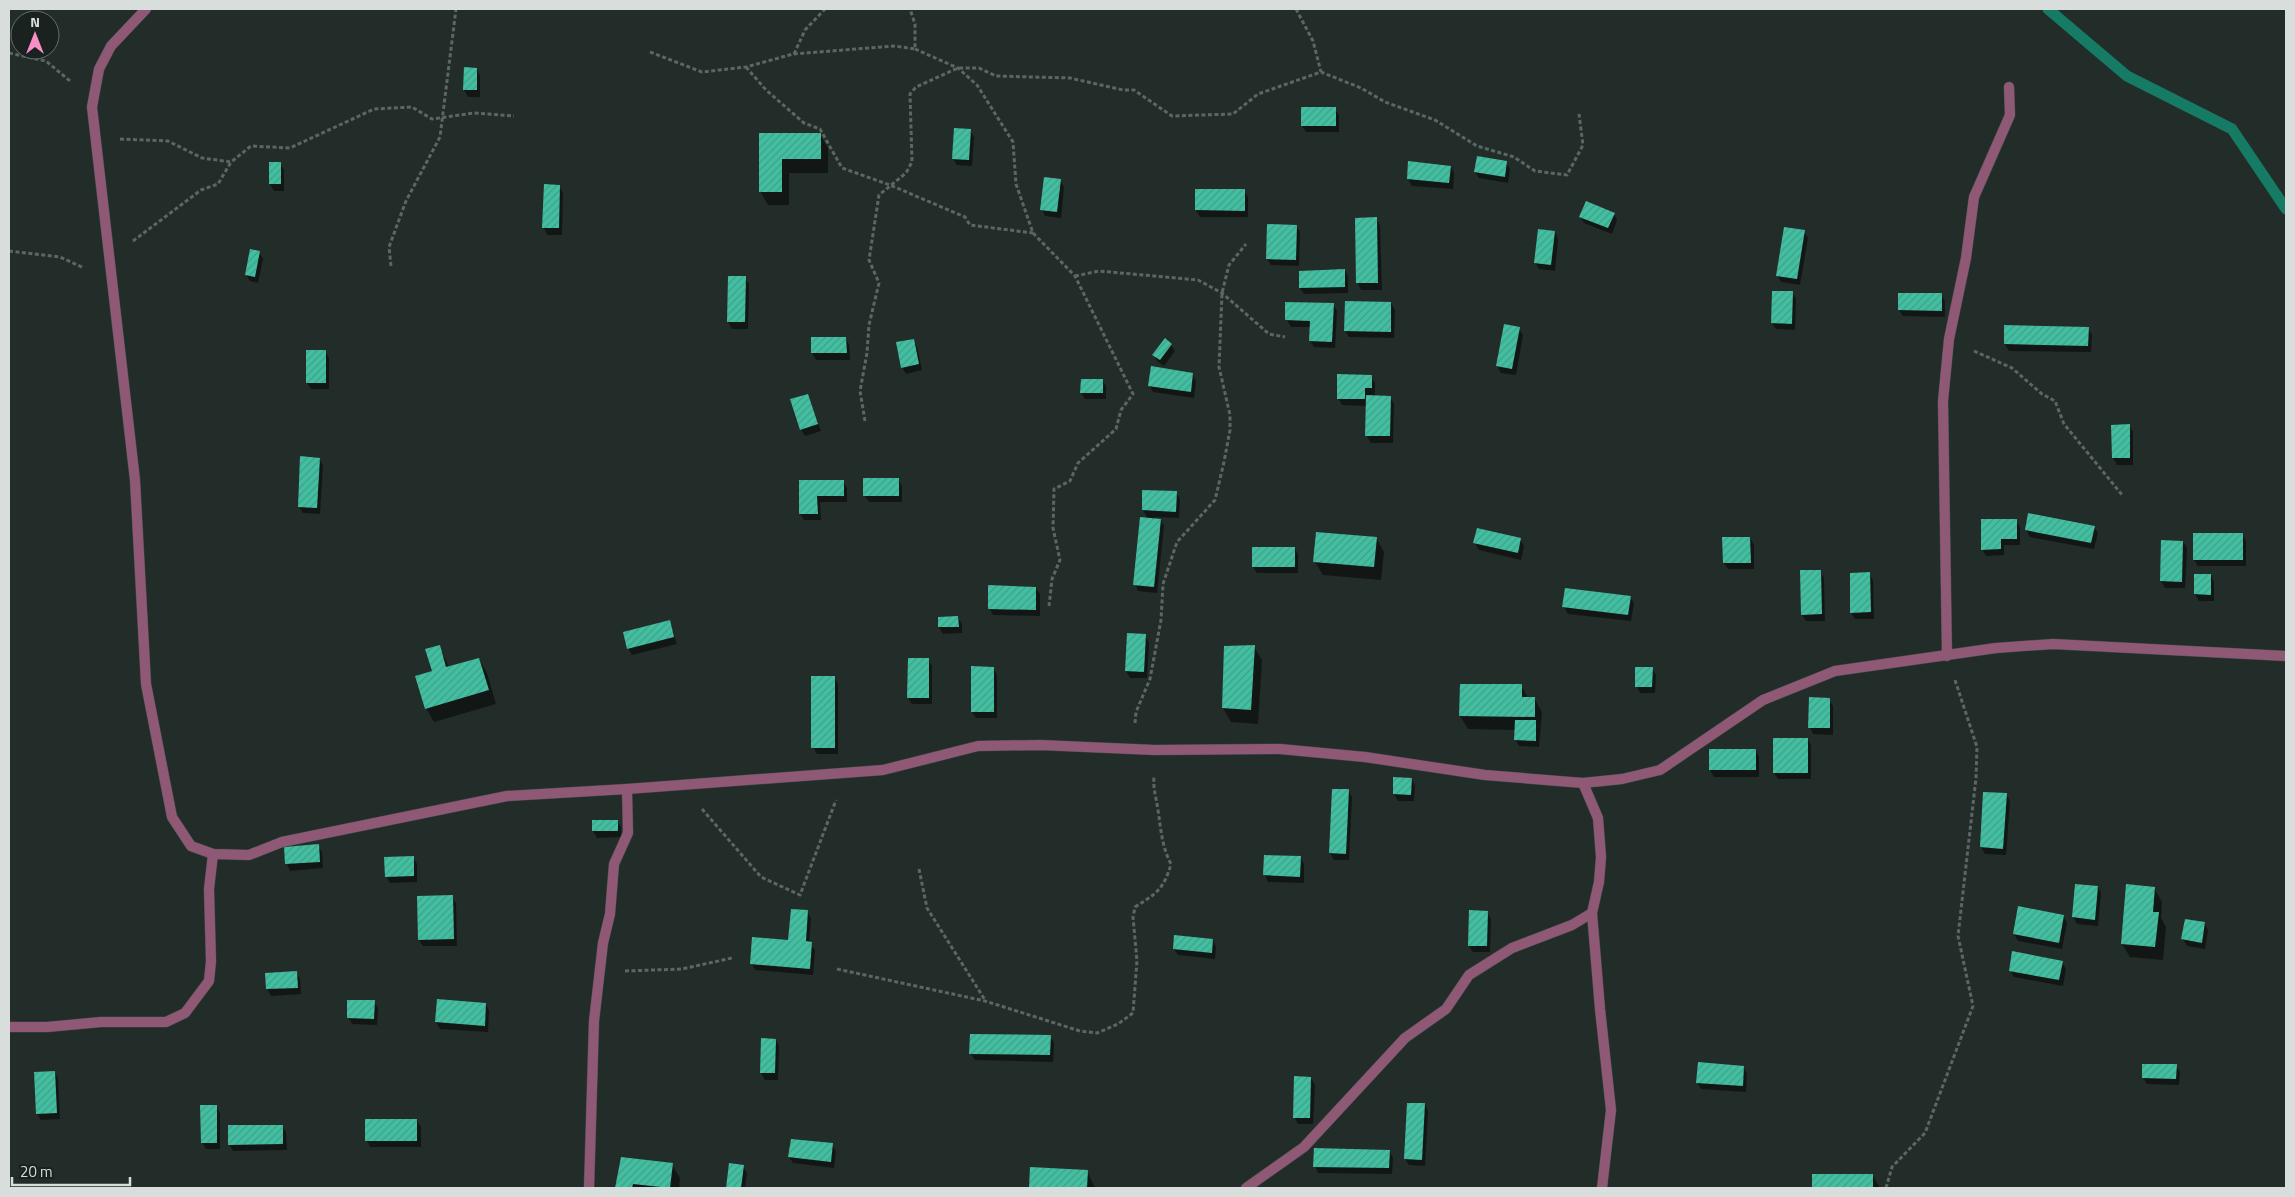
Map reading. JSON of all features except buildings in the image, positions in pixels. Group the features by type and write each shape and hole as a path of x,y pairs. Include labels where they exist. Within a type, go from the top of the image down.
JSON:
{"street":[{"path":"146,9 110,46 99,69 92,107 135,480 146,684 172,817 190,846 213,854 249,855 282,842 506,796 883,770 978,746 1040,744 1155,750 1280,749 1365,757 1485,775 1583,783 1622,780 1660,770 1763,700 1835,671 1996,648 2053,644 2286,656"},
{"path":"1947,656 1943,401 1949,339 1966,258 1974,197 2010,115 2009,87"},
{"path":"1583,783 1598,818 1601,857 1599,882 1592,913 1611,1110 1602,1188"},
{"path":"589,1188 594,1021 610,914 614,864 628,833 627,789"},
{"path":"9,1027 47,1028 101,1022 166,1022 185,1013 209,981 211,961 209,889 213,854"},
{"path":"1246,1188 1304,1147 1405,1038 1446,1009 1469,975 1512,948 1572,925 1592,913"}],"path":[{"path":"391,266 389,247 406,201 440,137 456,9"},
{"path":"793,54 805,30 825,9"},
{"path":"910,9 915,24 915,49"},
{"path":"1296,9 1314,41 1321,72"},
{"path":"650,52 702,72 746,67 793,54 895,46 915,49 958,68 977,85 1013,142 1016,184 1033,233 1075,276 1133,394 1121,410 1116,429 1078,464 1070,481 1054,489 1053,528 1060,560 1052,579 1050,606"},
{"path":"9,53 46,61 66,76 92,107"},
{"path":"746,67 766,90 804,123 820,129 842,168 890,185 965,217 970,224 1033,233"},
{"path":"866,421 860,391 867,353 869,325 879,284 869,260 879,195 906,173 912,162 910,94 916,87 958,68 979,68 996,76 1070,78 1123,90 1134,90 1172,116 1234,114 1258,94 1321,72 1361,88 1385,102 1435,120 1477,146 1514,156 1535,171 1567,175 1583,145 1579,114"},
{"path":"94,124 113,138 168,141 202,158 231,162 251,146 290,148 374,109 412,107 432,119 474,113 514,116"},
{"path":"1131,748 1136,712 1150,679 1158,637 1163,584 1177,542 1215,500 1230,430 1230,415 1218,367 1222,293 1229,265 1246,244"},
{"path":"1075,276 1099,271 1198,280 1222,293 1269,334 1285,337"},
{"path":"1949,339 2012,368 2042,394 2055,401 2064,424 2123,496"},
{"path":"1886,1188 1892,1167 1925,1133 1973,1006 1958,936 1976,778 1977,747 1947,656"},
{"path":"838,969 985,1001 1080,1031 1097,1033 1118,1024 1133,1013 1137,961 1133,917 1135,907 1155,895 1166,883 1171,864 1163,849 1158,807 1153,792 1155,750"},
{"path":"678,785 731,840 761,877 800,895 836,802 837,774"},
{"path":"919,869 927,908 985,1001"},
{"path":"599,980 617,971 682,969 732,958"}],"waterway":[{"path":"2048,9 2127,76 2232,129 2286,209"}]}
